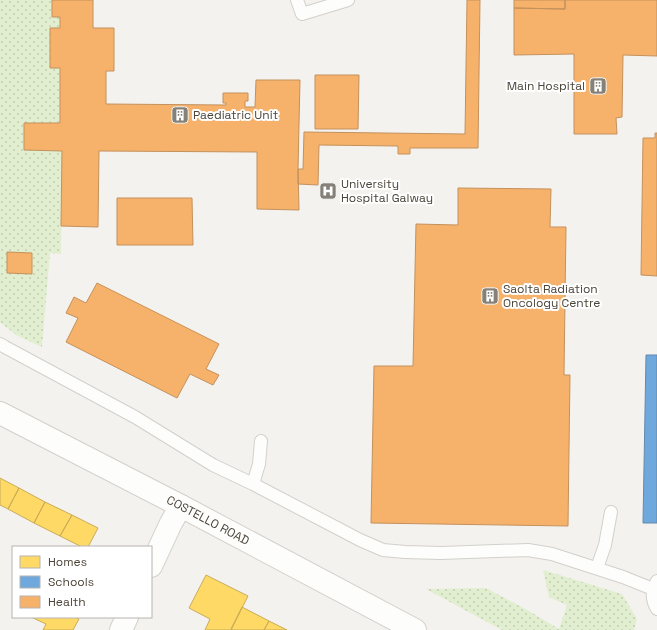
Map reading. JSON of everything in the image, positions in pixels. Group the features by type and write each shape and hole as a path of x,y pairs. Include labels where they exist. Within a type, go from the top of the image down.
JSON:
{"street":[{"name":"COSTELLO ROAD","path":"0,413 181,506 405,628"},
{"path":"152,564 171,523 181,506"},
{"path":"121,630 127,618"}],"lane":[{"path":"297,0 302,14 348,0"},
{"path":"0,344 135,417 213,465 360,540 383,550 441,553 528,550 552,554 655,585 652,596 657,609"},
{"path":"252,484 259,464 261,441"},
{"path":"597,568 605,545 611,512"}],"green space":[{"path":"0,0 52,0 60,17 60,28 50,28 50,68 60,68 60,123 24,123 24,150 62,151 61,254 50,253 42,347 16,335 0,322"},
{"path":"543,570 622,594 637,619 634,630 502,630 426,589 486,588 559,629 567,605 549,597"}],"building: Homes":[{"path":"0,478 19,488 8,509 0,505"},
{"path":"19,488 45,502 34,523 8,509"},
{"path":"45,502 72,515 60,536 34,523"},
{"path":"72,515 98,528 89,546 80,546 60,536"},
{"path":"206,575 248,596 231,630 205,630 210,619 189,608"},
{"path":"242,607 269,621 264,630 231,629"},
{"path":"33,618 79,619 73,630 43,630 46,624"},
{"path":"269,621 287,630 264,630"}],"building: Schools":[{"path":"646,355 657,355 657,523 643,523"}],"building: Health":[{"name":"Paediatric Unit","path":"52,0 93,0 93,28 114,28 114,71 106,71 106,104 226,105 226,103 223,103 223,93 248,93 248,101 245,101 245,107 255,107 256,80 300,80 298,169 299,210 257,209 257,152 99,151 98,227 61,226 62,151 24,150 24,123 60,123 60,68 50,68 50,28 60,28 60,17 52,17"},
{"path":"467,0 480,0 478,148 410,148 410,154 398,154 398,146 319,145 318,185 298,184 298,169 303,169 304,132 465,134"},
{"path":"514,0 565,0 565,9 514,8"},
{"name":"Main Hospital","path":"565,0 657,0 657,56 623,55 622,117 616,118 617,134 574,134 574,54 514,55 514,8 565,9"},
{"path":"315,75 359,75 358,129 315,129"},
{"path":"655,133 657,133 657,276 641,275 643,138 655,138"},
{"name":"Saolta Radiation Oncology Centre","path":"458,188 551,189 550,227 566,227 564,375 570,375 568,526 371,523 374,366 413,366 416,224 458,225"},
{"path":"117,198 192,198 193,245 117,245"},
{"path":"7,252 32,253 32,274 7,273"},
{"path":"97,283 219,344 206,369 219,375 213,385 190,374 177,398 66,342 78,318 66,313 74,297 86,303"}],"place":[{"name":"Main Hospital","path":"598,86"},
{"name":"Paediatric Unit","path":"180,115"},
{"name":"University Hospital Galway","path":"328,191"},
{"name":"Saolta Radiation Oncology Centre","path":"490,296"}]}
